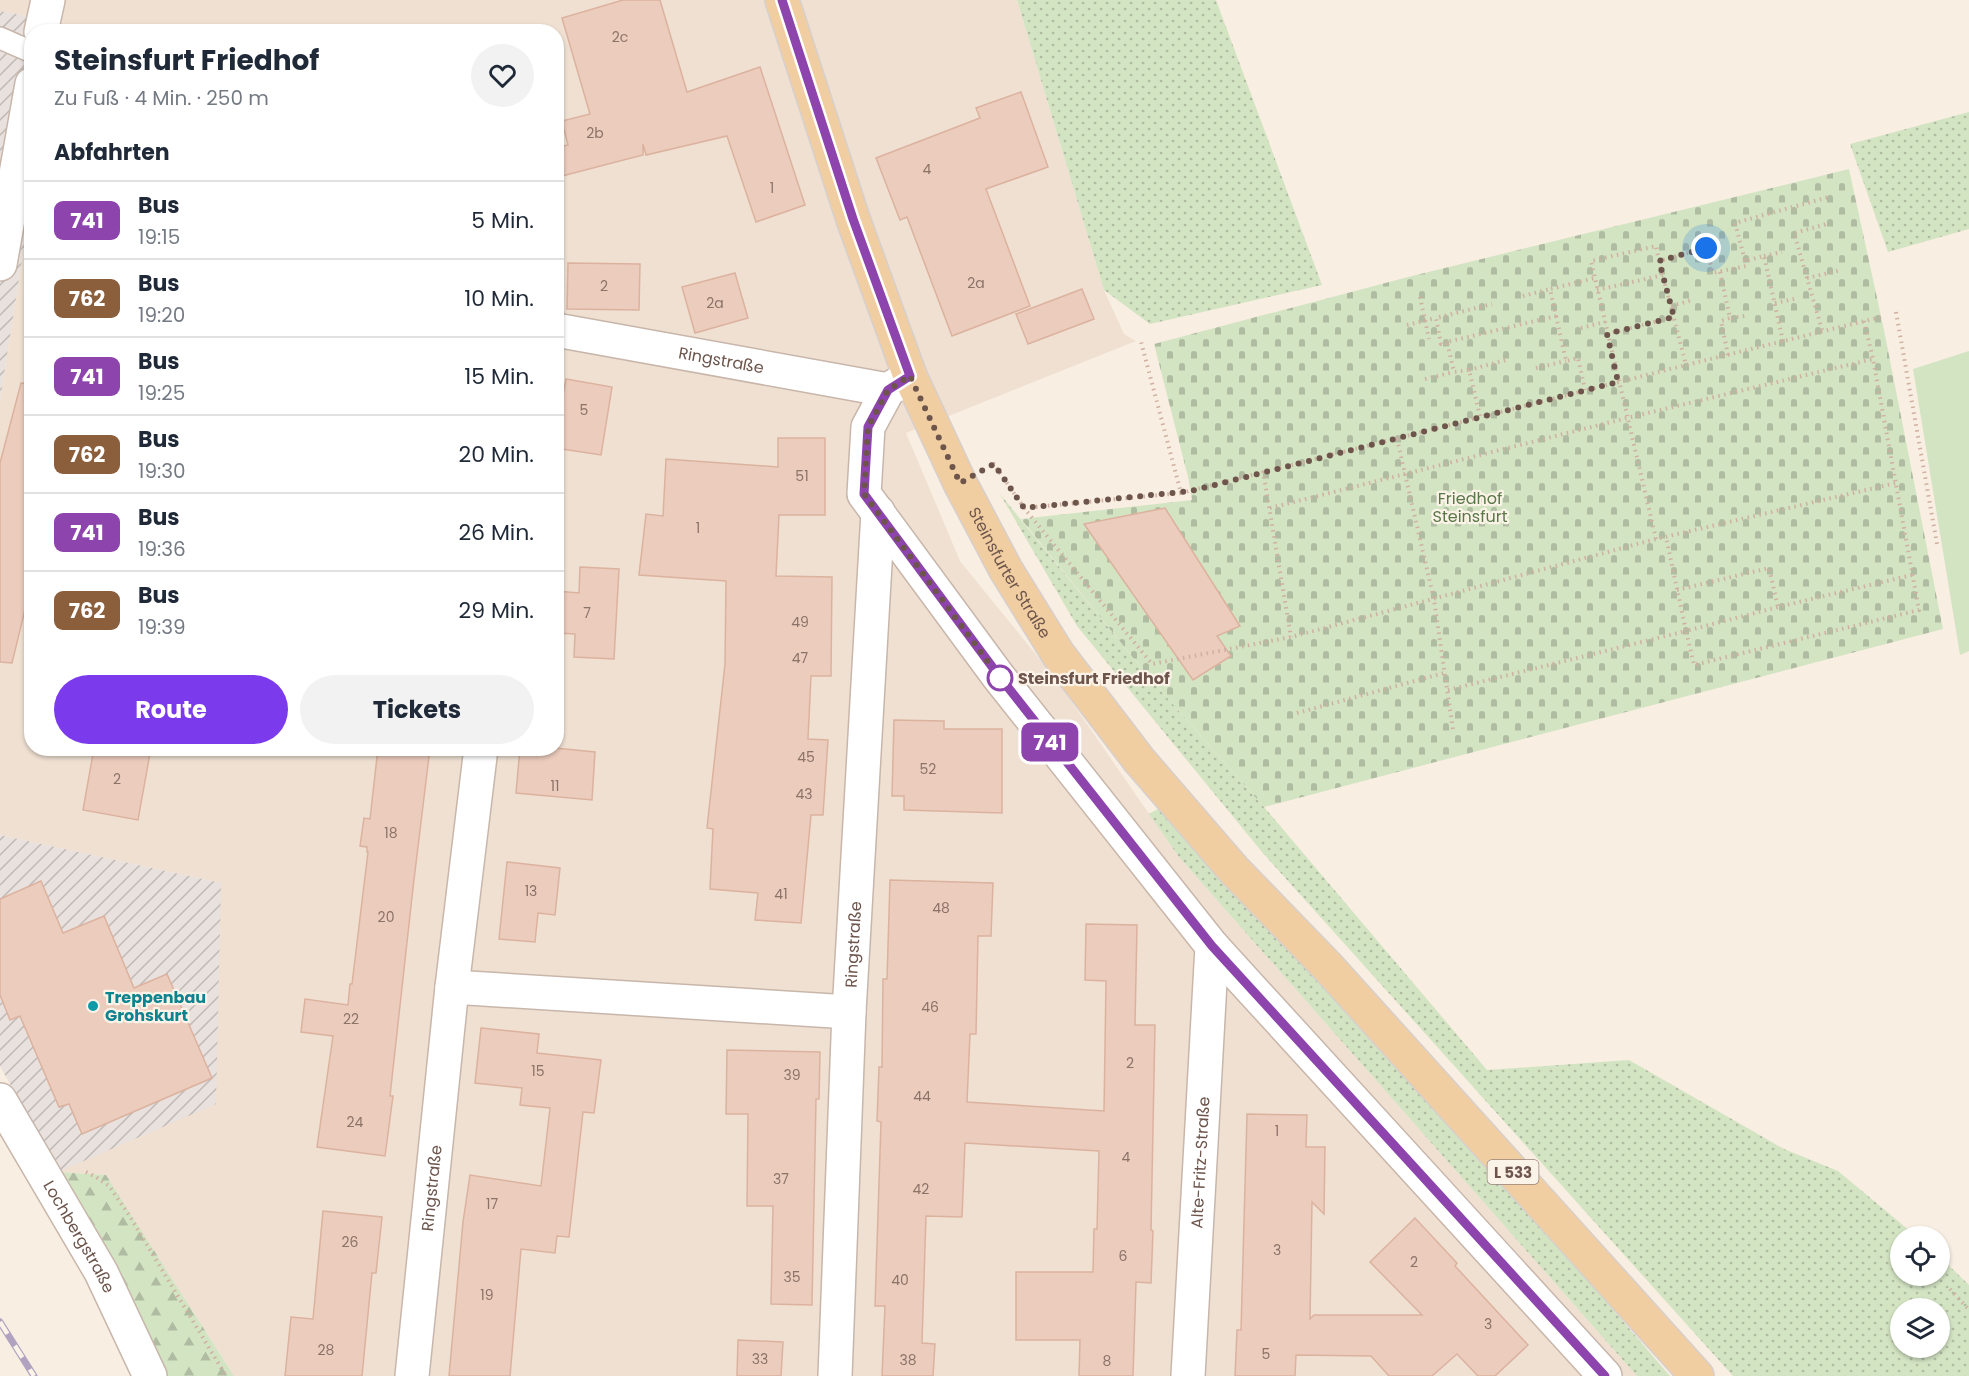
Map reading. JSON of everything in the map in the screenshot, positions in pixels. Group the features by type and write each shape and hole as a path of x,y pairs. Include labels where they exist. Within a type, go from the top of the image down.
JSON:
{"main road":[{"name":"Steinsfurter Straße","path":"782,0 853,219 899,383 960,483 1006,570 1058,654 1139,760 1234,870 1328,967 1697,1376"}],"street":[{"path":"43,24 48,0"},
{"path":"0,264 24,129"},
{"name":"Ringstraße","path":"564,331 899,383"},
{"path":"899,383 868,427 864,494 999,676 1212,946 1605,1376"},
{"name":"Ringstraße","path":"835,1376 849,1012 878,512"},
{"name":"Ringstraße","path":"412,1376 452,987 480,756"},
{"name":"Alte-Fritz-Straße","path":"1188,1376 1212,946"},
{"path":"452,987 849,1012"},
{"name":"Lochbergstraße","path":"0,1100 101,1272 150,1376"}],"lane":[{"path":"0,38 24,48"}],"path":[{"path":"1659,261 1706,248 1713,273 1746,266 1735,223 1829,196"},
{"path":"1822,330 1794,233 1827,224"},
{"path":"1656,539 1591,261 1656,246 1686,365"},
{"path":"1745,261 1782,252"},
{"path":"1764,256 1783,341"},
{"path":"1807,278 1842,270"},
{"path":"1720,272 1731,318"},
{"path":"1598,290 1663,275"},
{"path":"1523,296 1595,278"},
{"path":"1551,289 1566,361"},
{"path":"1420,297 1429,339"},
{"path":"1774,303 1794,299"},
{"path":"1671,306 1693,300"},
{"path":"1407,325 1492,304"},
{"path":"1896,312 1937,544"},
{"path":"1436,318 1441,344 1556,316"},
{"path":"1728,355 1720,321 1745,316"},
{"path":"1607,334 1674,317"},
{"path":"1024,508 1180,493 1881,317"},
{"path":"1666,537 1694,665 1919,610 1874,359 1864,321"},
{"path":"1581,328 1605,322"},
{"path":"1140,338 1180,493"},
{"path":"1447,342 1454,372"},
{"path":"1536,368 1578,358 1585,390"},
{"path":"1270,508 1627,418 1874,359"},
{"path":"1425,379 1506,360"},
{"path":"1469,370 1480,417"},
{"path":"1397,439 1434,600 1453,730"},
{"path":"960,483 994,464 1024,508 1152,664 1291,637 1656,539 1896,483"},
{"path":"1263,471 1291,637"},
{"path":"1677,590 1769,568 1778,607"},
{"path":"1448,690 1912,575"},
{"path":"1296,713 1444,673"},
{"path":"34,1157 59,1160 96,1177 109,1186 129,1215 226,1376"},
{"path":"1950,1289 1969,1310"}],"shaded area":[{"path":"0,0 1017,0 1104,290 1124,334 1136,341 906,433 960,561 1055,678 1179,857 1637,1376 234,1376 106,1175 58,1172 221,883 0,835 0,400 24,247 24,756 564,756 564,24 60,24 60,22 0,11"},
{"path":"0,11 60,22 60,24 24,24 24,247 0,400"},
{"path":"0,835 221,883 216,1104 58,1172 0,1066"}],"green space":[{"path":"1017,0 1216,0 1322,285 1150,324 1104,290"},
{"path":"1969,112 1969,229 1888,252 1850,144"},
{"name":"Friedhof Steinsfurt","path":"1849,169 1884,330 1943,629 1264,807 1147,675 1021,519 1192,500 1154,344 1408,277"},
{"path":"1969,351 1969,651 1960,655 1913,369"},
{"path":"1000,494 1147,675 1264,807 1487,1070 1629,1060 1784,1149 1838,1171 1904,1226 1890,1226 1890,1286 1950,1286 1950,1267 1969,1285 1969,1376 1733,1376 1262,852 1077,626"},
{"path":"1165,805 1512,1192 1670,1376 1637,1376 1179,857 1149,814"},
{"path":"58,1172 106,1175 234,1376 166,1376"}],"building":[{"path":"623,0 660,0 687,92 760,67 805,205 756,222 727,136 646,155 643,144 643,155 564,175 564,146 568,145 564,120 590,114 562,18"},
{"path":"1021,92 1048,167 986,189 1030,306 952,336 907,217 900,220 876,158 980,118 976,108"},
{"path":"568,263 640,264 639,310 567,309"},
{"path":"735,273 748,318 695,333 682,287"},
{"path":"1082,289 1094,319 1028,344 1016,314"},
{"path":"566,379 612,387 601,455 564,449"},
{"path":"21,383 24,383 24,614 12,663 0,662 0,463"},
{"path":"778,438 825,438 825,515 779,515 776,576 832,577 831,676 811,676 808,739 828,740 823,815 811,815 801,923 755,920 758,893 710,889 713,829 707,828 725,664 726,581 639,575 646,514 663,516 666,459 778,467"},
{"path":"1165,508 1240,626 1217,636 1231,656 1193,680 1084,524"},
{"path":"580,567 619,569 614,659 574,657 575,634 564,633 564,592 579,593"},
{"path":"894,720 944,721 944,729 1002,729 1002,813 904,810 904,796 892,796"},
{"path":"564,749 595,752 592,800 516,793 519,756 564,756"},
{"path":"93,756 150,756 138,820 83,810"},
{"path":"377,756 429,756 385,1156 317,1147 333,1036 301,1032 305,999 348,1005 368,852 367,847 360,846 364,818 370,819"},
{"path":"507,862 560,868 555,915 538,913 535,942 499,939"},
{"path":"890,880 993,883 991,936 978,936 976,1034 970,1034 967,1102 1104,1111 1106,981 1085,980 1086,924 1137,925 1135,1025 1155,1025 1151,1283 1136,1282 1133,1376 1079,1376 1080,1340 1016,1340 1016,1272 1093,1272 1094,1229 1097,1229 1099,1151 965,1143 962,1217 926,1216 922,1343 935,1344 933,1376 882,1376 885,1306 875,1306 881,1122 877,1121 879,1067 882,1067 883,979 887,979"},
{"name":"Treppenbau Grohskurt","path":"41,881 63,933 104,916 134,988 167,974 212,1078 82,1134 69,1104 59,1107 20,1016 10,1020 0,995 0,899"},
{"path":"481,1028 539,1034 537,1053 601,1060 594,1113 583,1112 569,1237 557,1236 555,1253 521,1249 510,1376 449,1376 463,1222 470,1175 541,1186 550,1108 520,1105 522,1088 475,1083"},
{"path":"727,1050 820,1052 819,1099 816,1099 812,1305 771,1304 773,1206 747,1206 748,1114 726,1114"},
{"path":"1247,1114 1307,1115 1306,1147 1325,1147 1324,1214 1312,1202 1310,1319 1314,1315 1422,1315 1370,1262 1415,1218 1457,1263 1455,1266 1528,1345 1495,1376 1478,1376 1457,1354 1432,1376 1389,1376 1371,1356 1296,1355 1295,1376 1235,1376 1237,1330 1241,1330"},
{"path":"323,1211 382,1217 376,1273 372,1273 362,1376 285,1376 291,1317 313,1319"},
{"path":"738,1340 783,1342 781,1376 737,1376"}],"railway":[{"path":"0,1322 34,1376"}],"bus line":[{"name":"741","path":"782,0 853,219 910,376 888,390 868,427 864,494 999,676 1212,946 1605,1376"}],"place":[{"name":"Steinsfurt Friedhof","path":"1000,678"},
{"name":"Treppenbau Grohskurt","path":"93,1006"}],"route":[{"path":"1000,678 864,494 868,427 888,390 910,376 960,483 994,464 1024,508 1180,493 1618,382 1607,334 1674,317 1659,261 1706,248"}]}
